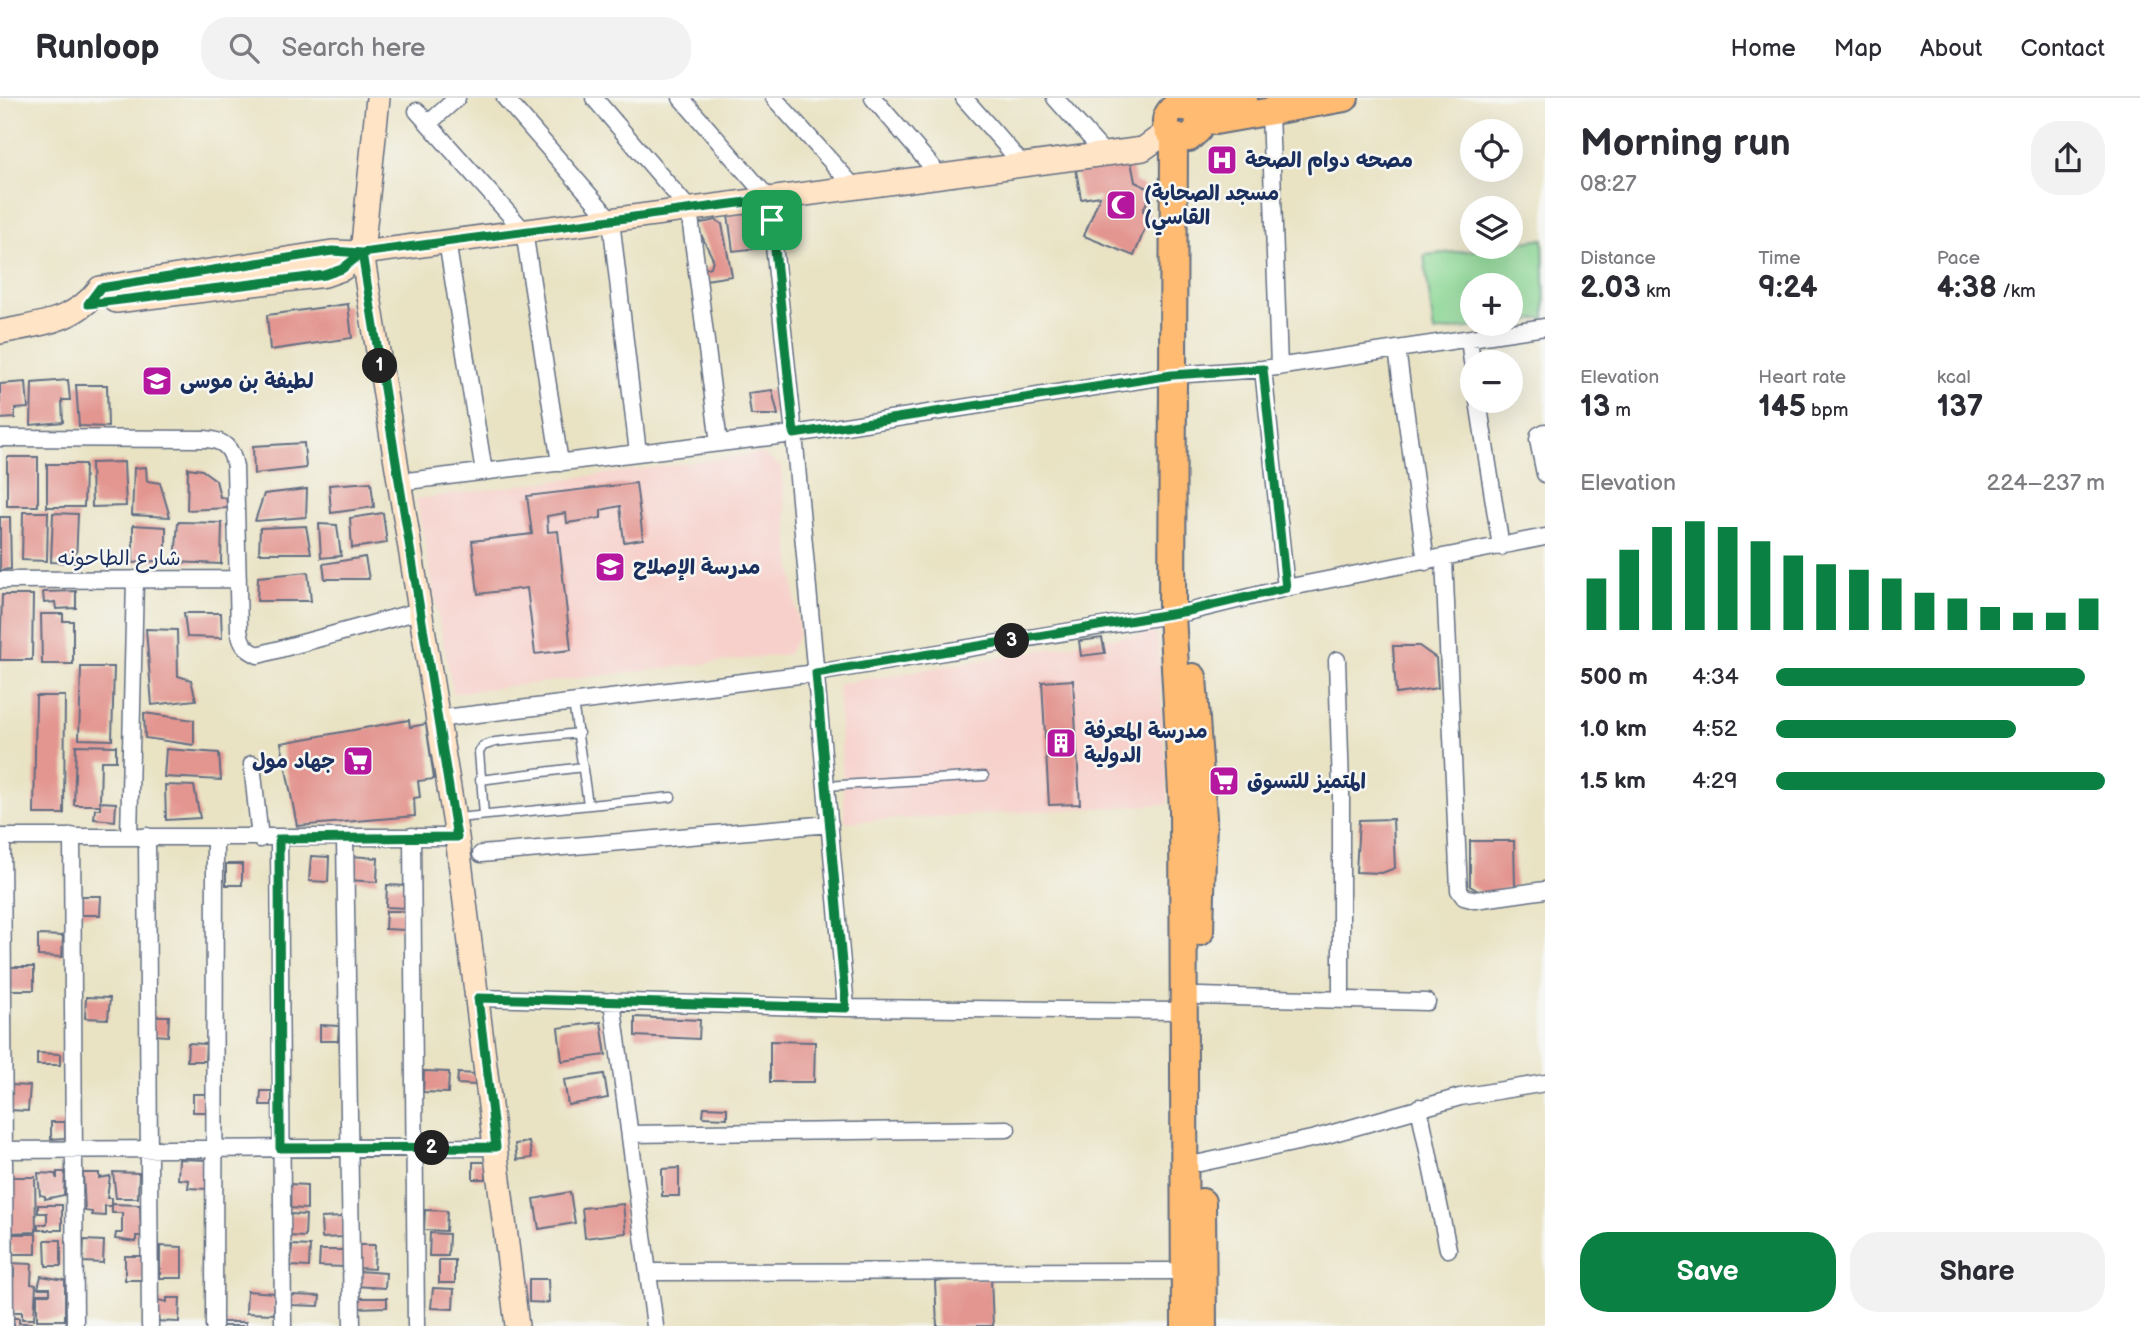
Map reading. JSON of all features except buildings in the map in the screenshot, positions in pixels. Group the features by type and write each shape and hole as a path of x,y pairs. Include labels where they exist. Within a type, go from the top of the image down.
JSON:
{"main road":[{"path":"1189,116 1244,98"},
{"path":"1189,116 1270,112 1345,98"},
{"path":"1189,116 1180,375 1180,612 1183,810 1200,1163 1203,1326"},
{"path":"1185,1326 1191,1003"}],"street":[{"path":"379,98 362,253 455,827 517,1326"},
{"path":"429,123 457,98"},
{"path":"505,98 611,220 638,453"},
{"path":"594,98 689,209 719,443"},
{"path":"681,98 769,199 794,434 846,1008"},
{"path":"774,98 854,187"},
{"path":"873,98 940,176"},
{"path":"964,98 1023,165"},
{"path":"1055,98 1105,154"},
{"path":"417,111 524,231 560,463"},
{"path":"1270,112 1271,368 1286,588"},
{"path":"0,332 55,322 94,296 325,275 342,269 362,253 1143,149 1189,116"},
{"path":"447,241 484,472"},
{"path":"399,482 794,434 1180,375 1271,368 1545,327"},
{"path":"1469,339 1470,350"},
{"path":"1397,349 1426,562"},
{"path":"1480,413 1501,547"},
{"path":"1545,432 1539,435 1538,440 1545,474"},
{"path":"0,438 205,439 217,440 227,445 233,455 235,467 241,643 248,651 258,655 419,611"},
{"path":"436,719 816,673 1180,612 1286,588 1545,537"},
{"path":"1444,559 1459,890 1464,897 1475,900 1544,894"},
{"path":"129,836 135,579"},
{"name":"شارع الطاحونه","path":"0,580 238,579"},
{"path":"1337,660 1341,788 1341,999"},
{"path":"252,764 260,839"},
{"path":"481,855 830,824"},
{"path":"5,1326 1,837 345,838 412,836 455,827"},
{"path":"72,836 75,1326"},
{"path":"147,836 150,1326"},
{"path":"412,836 416,1326"},
{"path":"214,1326 215,838"},
{"path":"345,838 352,1326"},
{"path":"279,839 283,1326"},
{"path":"478,998 846,1008 1341,999 1427,1002"},
{"path":"612,1001 655,1326"},
{"path":"1200,1163 1315,1138 1419,1107 1485,1092 1545,1083"},
{"path":"1419,1107 1448,1249"},
{"path":"630,1134 1007,1129"},
{"path":"2,1150 496,1147"},
{"path":"648,1272 1185,1271"}],"lane":[{"path":"573,702 588,804"},
{"path":"484,815 479,752 483,746 495,742 579,733"},
{"path":"480,780 583,767"},
{"path":"826,786 984,776"},
{"path":"455,827 484,815 671,797"}],"shaded area":[{"name":"مدرسة الإصلاح","path":"761,453 781,467 799,634 788,654 453,693 416,499"},
{"path":"1157,631 1168,804 845,822 838,684"}],"green space":[{"path":"1543,239 1545,318 1523,321 1523,273 1460,273 1460,329 1434,332 1424,255 1460,252 1460,259 1523,259 1523,242"}],"place":[{"name":"مصحه دوام الصحة","path":"1222,160"},
{"name":"(مسجد الصحابة (القاسي","path":"1121,205"},
{"name":"لطيفة بن موسى","path":"157,381"},
{"name":"مدرسة الإصلاح","path":"610,567"},
{"name":"مدرسة المعرفة الدولية","path":"1061,743"},
{"name":"جهاد مول","path":"358,761"},
{"name":"المتميز للتسوق","path":"1224,781"}],"route":[{"path":"772,220 769,199 362,253 342,269 325,275 88,304 100,288 332,251 362,253 457,837 279,839 280,1148 496,1147 478,998 846,1008 816,673 1188,611 1286,588 1263,369 1172,375 794,434 772,220"}]}
